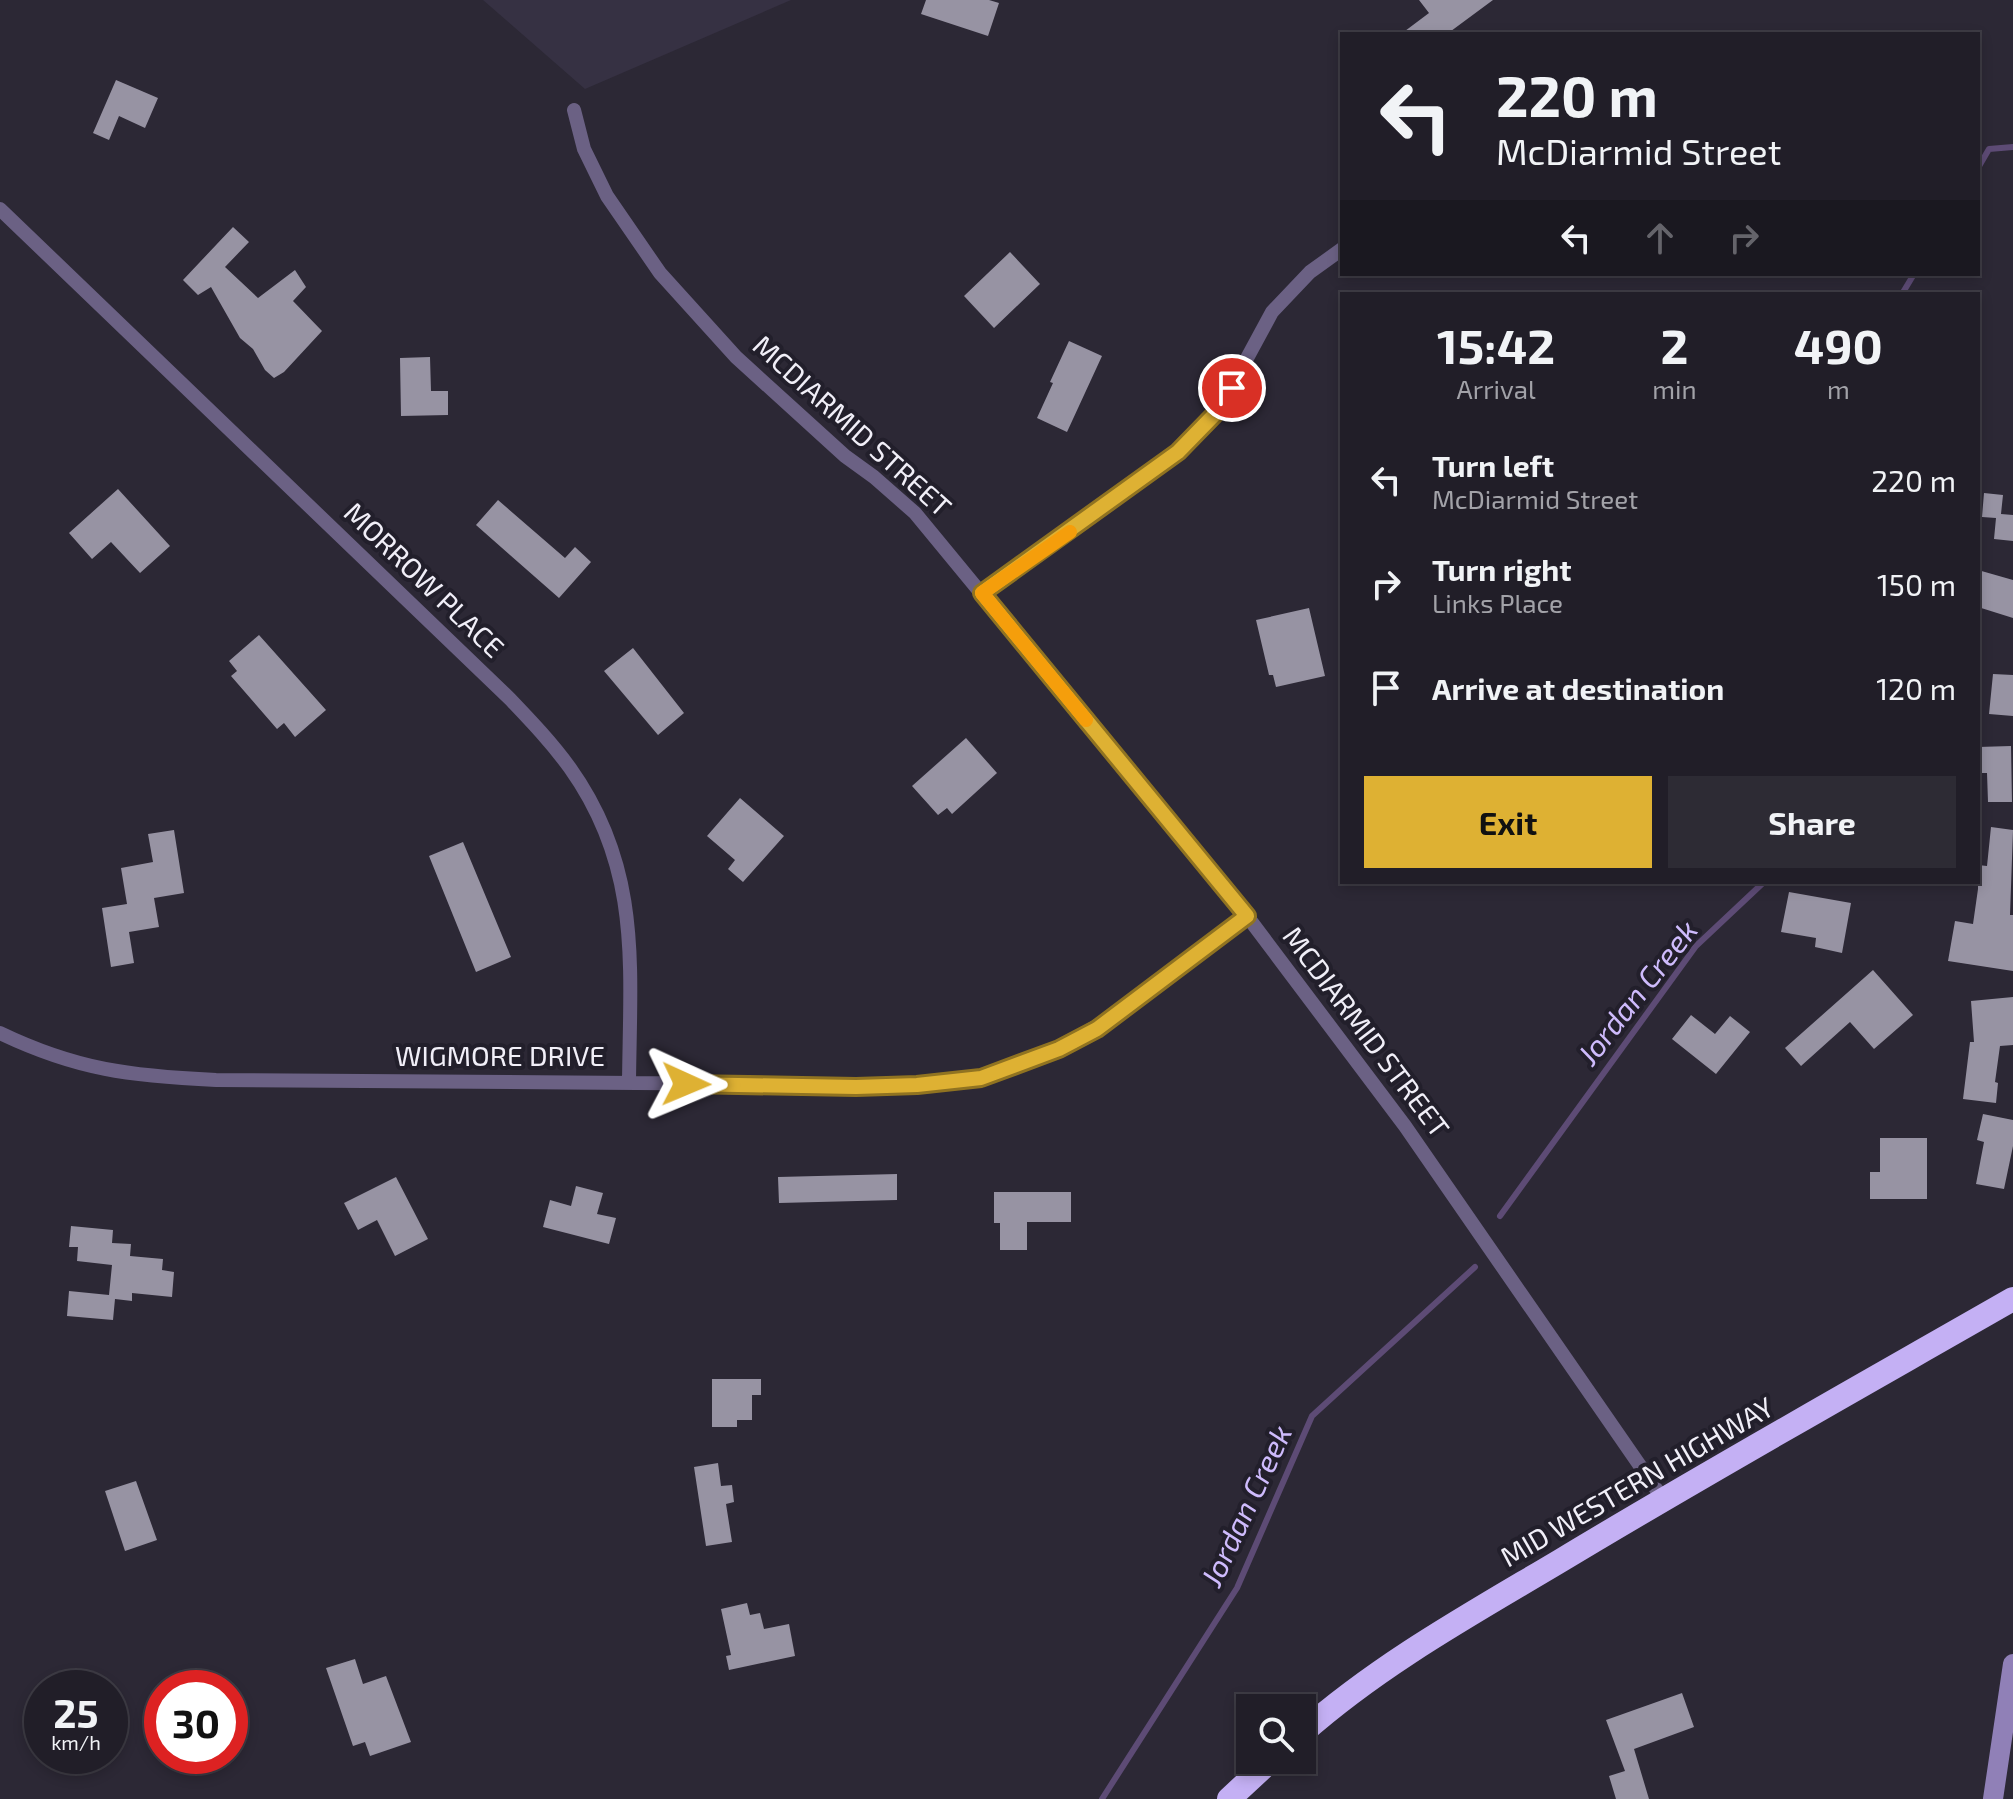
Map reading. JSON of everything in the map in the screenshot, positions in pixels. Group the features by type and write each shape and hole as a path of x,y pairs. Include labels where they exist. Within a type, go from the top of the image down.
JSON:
{"highway":[{"name":"MID WESTERN HIGHWAY","path":"1316,1721 1338,1701 1410,1650 1663,1499 2013,1299"},
{"path":"1229,1799 1256,1774"}],"street":[{"name":"MCDIARMID STREET","path":"574,110 584,149 601,184 660,273 736,357 845,456 915,513 1247,916 1405,1126 1663,1499"},
{"name":"MORROW PLACE","path":"0,209 510,699 571,770 599,818 623,884 630,969 629,1083"},
{"path":"982,593 1178,452 1214,415 1272,312 1310,272 1340,250"},
{"name":"WIGMORE DRIVE","path":"0,1033 81,1065 147,1077 856,1087 917,1085 981,1078 1059,1049 1097,1029 1247,916"},
{"path":"1993,1799 2013,1664"}],"shaded area":[{"path":"483,0 791,0 585,89"}],"building":[{"path":"926,0 989,0 999,3 988,36 921,14"},
{"path":"1419,0 1493,0 1450,32 1404,32 1429,13"},
{"path":"116,80 158,98 145,128 119,116 109,140 93,133"},
{"path":"233,227 249,242 225,267 258,298 295,270 306,287 293,301 322,331 284,372 274,378 265,370 253,349 240,338 211,287 198,295 183,280"},
{"path":"1010,252 1040,284 994,328 964,296"},
{"path":"1069,341 1102,356 1067,432 1037,418"},
{"path":"430,357 431,391 448,391 448,415 401,416 400,358"},
{"path":"118,489 170,546 140,573 111,542 92,559 69,533"},
{"path":"1984,493 2003,495 2001,514 2013,515 2013,541 1994,539 1996,518 1982,517"},
{"path":"498,500 565,558 575,547 591,562 559,598 476,525"},
{"path":"1980,571 2013,580 2013,618 1980,608"},
{"path":"1309,608 1325,676 1276,687 1273,675 1269,675 1256,620"},
{"path":"259,635 326,710 295,737 284,723 277,729 231,676 237,671 229,661"},
{"path":"633,648 684,713 658,735 604,671"},
{"path":"1993,674 2013,675 2013,716 1989,714"},
{"path":"966,738 997,773 952,814 947,808 938,815 912,786"},
{"path":"2011,746 2012,802 1988,802 1987,773 1980,773 1980,747"},
{"path":"740,798 784,836 743,882 728,869 735,860 707,836"},
{"path":"1991,827 2013,830 2010,915 2013,915 2013,971 1948,961 1955,921 1973,924 1980,865 1987,866"},
{"path":"174,830 184,893 154,898 159,927 129,932 134,963 111,967 102,908 127,904 121,868 153,862 148,834"},
{"path":"463,842 511,957 476,972 429,856"},
{"path":"1789,892 1851,903 1842,953 1815,947 1816,938 1781,932"},
{"path":"1873,970 1913,1015 1874,1049 1850,1022 1801,1066 1785,1048"},
{"path":"2013,997 2013,1045 2000,1046 1995,1082 1998,1083 1996,1103 1963,1099 1970,1042 1974,1042 1971,1001"},
{"path":"1691,1015 1715,1034 1730,1016 1750,1032 1716,1074 1672,1039"},
{"path":"1983,1114 2013,1120 2013,1146 2004,1189 1976,1184 1984,1142 1977,1140"},
{"path":"1880,1138 1927,1138 1927,1199 1870,1199 1870,1172 1880,1172"},
{"path":"897,1174 897,1200 779,1203 778,1177"},
{"path":"396,1177 428,1239 395,1256 377,1220 358,1230 344,1203"},
{"path":"576,1186 603,1193 597,1214 616,1218 609,1244 543,1227 550,1200 571,1206"},
{"path":"994,1192 1071,1192 1071,1222 1027,1222 1027,1250 1000,1250 1000,1223 994,1223"},
{"path":"71,1226 113,1230 112,1243 131,1244 130,1256 163,1259 162,1270 174,1272 172,1297 132,1293 132,1301 115,1299 113,1320 67,1316 69,1291 109,1295 112,1265 77,1261 78,1247 69,1247"},
{"path":"712,1379 761,1379 761,1395 752,1395 752,1420 737,1420 737,1427 712,1427"},
{"path":"718,1463 721,1486 732,1485 734,1502 726,1504 732,1542 706,1546 694,1467"},
{"path":"136,1481 157,1540 125,1551 105,1491"},
{"path":"747,1603 750,1615 760,1613 764,1629 789,1624 795,1656 729,1670 726,1656 731,1655 721,1609"},
{"path":"355,1659 363,1684 386,1676 411,1742 370,1756 365,1742 353,1746 326,1668"},
{"path":"1682,1693 1694,1727 1634,1749 1649,1799 1616,1799 1609,1776 1625,1771 1606,1720"}],"waterway":[{"name":"Jordan Creek","path":"1980,165 1989,149 2013,147"},
{"name":"Jordan Creek","path":"1903,292 1913,276"},
{"name":"Jordan Creek","path":"1500,1216 1696,946 1762,884"},
{"name":"Jordan Creek","path":"1102,1799 1237,1588 1312,1416 1475,1267"}],"slow traffic":[{"path":"1070,532 982,593 1086,720"}],"route":[{"path":"686,1084 856,1087 981,1078 1059,1049 1097,1029 1247,916 982,593 1178,452 1214,415 1232,388"}]}
